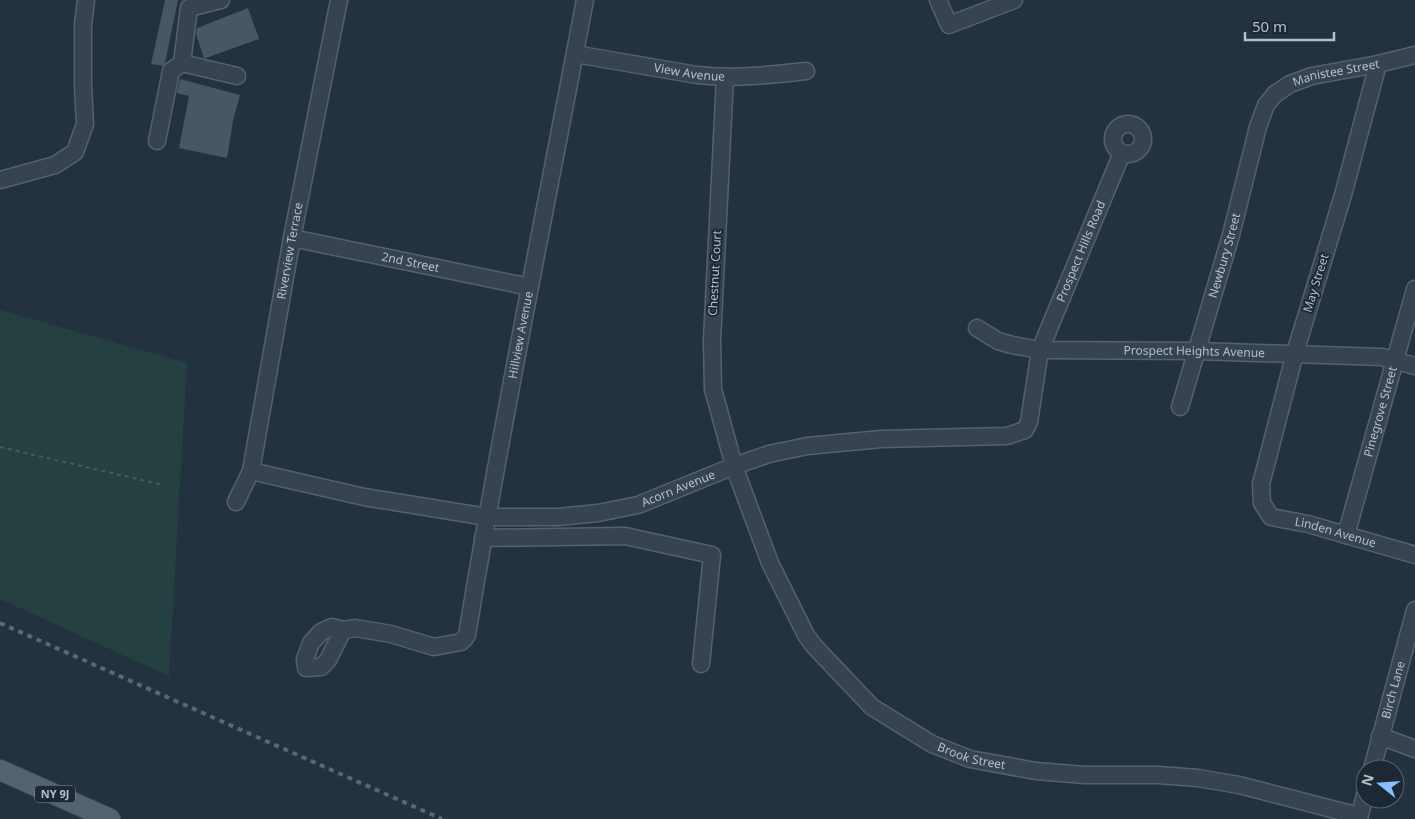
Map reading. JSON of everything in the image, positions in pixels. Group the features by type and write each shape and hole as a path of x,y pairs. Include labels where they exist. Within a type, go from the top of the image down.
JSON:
{"main road":[{"name":"NY 9J","path":"0,770 110,819"}],"street":[{"path":"0,180 55,165 75,152 85,124 83,25 86,0"},
{"path":"156,141 171,71 182,62 189,8 220,0"},
{"name":"Riverview Terrace","path":"236,502 250,471 292,238 339,0"},
{"name":"Hillview Avenue","path":"343,630 355,628 391,634 434,647 461,642 467,635 483,538 585,0"},
{"path":"938,0 949,26 1014,0"},
{"name":"View Avenue","path":"575,54 697,75 725,77 764,76 806,71"},
{"name":"Manistee Street","path":"1266,106 1275,94 1297,81 1312,76 1415,55"},
{"path":"182,62 237,76"},
{"name":"May Street","path":"1262,503 1261,484 1295,353 1343,195 1378,64"},
{"name":"Chestnut Court","path":"725,77 712,331 713,388 734,466"},
{"name":"Newbury Street","path":"1180,407 1231,235 1258,127 1266,106"},
{"name":"Prospect Hills Road","path":"1040,350 1122,153"},
{"name":"2nd Street","path":"292,238 530,287"},
{"name":"Pinegrove Street","path":"1346,535 1415,289"},
{"name":"Prospect Heights Avenue","path":"977,328 998,341 1040,350 1197,350 1295,353 1382,357 1415,366"},
{"name":"Acorn Avenue","path":"250,471 364,497 487,517 558,517 598,513 638,505 734,466 769,454 807,446 881,439 1007,436 1025,430 1029,422 1040,350"},
{"name":"Brook Street","path":"734,466 770,563 806,635 872,708 932,744 970,759 1036,771 1085,775 1158,775 1198,778 1239,785 1359,818"},
{"name":"Linden Avenue","path":"1262,503 1271,517 1308,524 1415,555"},
{"path":"483,538 625,536 712,555 701,664"},
{"name":"Birch Lane","path":"1374,759 1410,642 1415,610"},
{"path":"1380,736 1415,749"}],"path":[{"path":"0,447 163,485"}],"green space":[{"path":"0,310 187,363 169,676 0,599"}],"building":[{"path":"165,0 178,0 163,66 151,64"},
{"path":"248,8 259,39 204,58 196,34 197,28"},
{"path":"180,79 240,95 233,121 227,158 179,148 189,96 177,93"}],"railway":[{"path":"0,623 442,819"}]}
